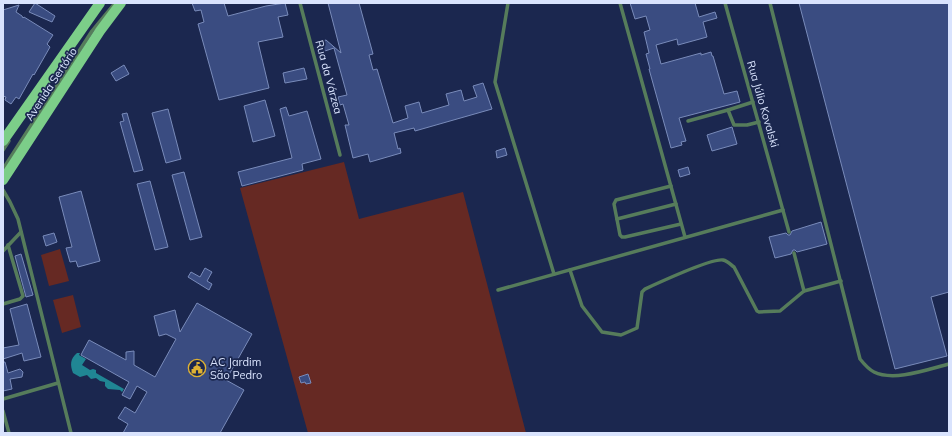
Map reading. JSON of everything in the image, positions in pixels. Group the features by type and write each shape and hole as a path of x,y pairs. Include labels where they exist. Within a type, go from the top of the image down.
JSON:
{"main road":[{"name":"Avenida Sertório","path":"4,143 100,3"},
{"name":"Avenida Sertório","path":"3,180 100,31 121,3"}],"lane":[{"path":"3,150 4,143 106,3"},
{"path":"3,169 92,31 115,3"},
{"name":"Rua da Várzea","path":"300,3 340,155"},
{"path":"508,3 495,82 554,274"},
{"path":"620,3 685,237"},
{"name":"Rua Júlio Kovalski","path":"725,3 789,232"},
{"path":"770,3 860,359 866,367 874,372 883,374 906,375 949,364"},
{"path":"688,121 753,102"},
{"path":"728,110 734,125 747,125 758,122"},
{"path":"671,186 616,200 614,204 620,235 624,237 681,224"},
{"path":"3,190 18,219 71,433"},
{"path":"3,200 6,195"},
{"path":"617,219 676,204"},
{"path":"498,290 783,210"},
{"path":"3,251 21,232"},
{"path":"3,304 20,299 23,296 8,245"},
{"path":"794,253 804,291"},
{"path":"570,270 582,306 602,332 621,335 637,328 642,292 645,288 682,272 717,260 728,262 734,267 757,311 759,312 780,311 804,291 841,281"},
{"path":"3,399 58,383"},
{"path":"3,411 9,433"}],"shaded area":[{"path":"344,162 359,219 463,192 526,433 308,433 240,188"},
{"path":"60,249 69,281 49,286 41,255"},
{"path":"73,295 81,327 62,333 53,300"},
{"path":"77,353 80,353 79,355 86,359 82,365 90,370 96,370 96,373 124,389 122,392 120,390 108,389 105,386 105,382 96,378 91,379 87,375 80,377 73,373 71,362"}],"building":[{"path":"35,3 55,16 52,22 29,12"},
{"path":"192,3 224,3 228,16 266,6 285,3 288,15 278,17 283,37 258,42 269,88 219,100 198,24 204,22 201,10 195,11"},
{"path":"328,3 359,3 373,54 369,55 373,70 377,69 393,123 408,118 405,106 419,102 422,113 449,105 446,94 461,90 464,101 477,97 473,86 483,83 492,109 415,131 414,128 394,133 398,149 400,148 401,153 370,162 368,154 353,158 345,125 349,125 343,104 340,105 338,97 347,95 334,48 322,52 319,42 326,40 341,53"},
{"path":"630,3 695,3 699,17 715,12 717,18 703,22 707,37 678,45 677,39 656,45 661,64 701,53 701,55 711,52 724,94 737,91 740,102 679,118 686,141 681,142 682,145 671,148 646,54 649,53 644,32 650,30 646,16 635,19"},
{"path":"799,3 949,3 949,292 931,297 947,356 895,369"},
{"path":"19,5 16,12 23,18 24,17 53,35 47,44 50,47 34,75 33,74 19,99 16,97 11,104 5,100 6,97 3,96 3,10"},
{"path":"124,65 129,74 116,81 111,73"},
{"path":"304,68 307,79 285,83 283,73"},
{"path":"265,100 275,136 253,142 244,106"},
{"path":"286,107 289,116 307,111 321,159 302,164 303,170 242,186 238,172 292,158 280,109"},
{"path":"168,109 181,159 166,163 152,113"},
{"path":"127,113 143,170 134,172 120,122 124,121 122,114"},
{"path":"732,127 737,144 712,151 707,135"},
{"path":"505,148 507,155 497,158 496,151"},
{"path":"688,167 690,174 680,177 678,170"},
{"path":"184,172 202,237 190,240 172,175"},
{"path":"150,181 168,247 155,250 137,184"},
{"path":"81,191 100,261 78,267 76,261 70,262 66,248 72,247 59,197"},
{"path":"821,222 827,244 797,252 793,250 791,254 775,258 769,237 786,233 790,235 792,231"},
{"path":"54,233 57,242 46,246 43,236"},
{"path":"21,254 33,295 26,297 15,256"},
{"path":"205,268 212,272 207,281 212,284 209,290 188,277 191,272 200,277"},
{"name":"AC Jardim São Pedro","path":"197,303 252,334 226,380 244,390 220,433 123,433 128,424 118,418 125,407 135,413 147,392 137,386 130,399 122,395 129,382 81,355 89,340 126,360 126,352 134,351 134,365 155,377 176,339 166,334 159,336 154,316 175,310 180,332"},
{"path":"27,304 41,357 24,361 22,353 3,359 3,348 19,345 10,309"},
{"path":"3,362 5,362 8,373 20,369 23,372 22,377 10,379 12,389 3,391"},
{"path":"308,374 311,383 301,383 299,377"}],"place":[{"name":"AC Jardim São Pedro","path":"197,368"}]}
